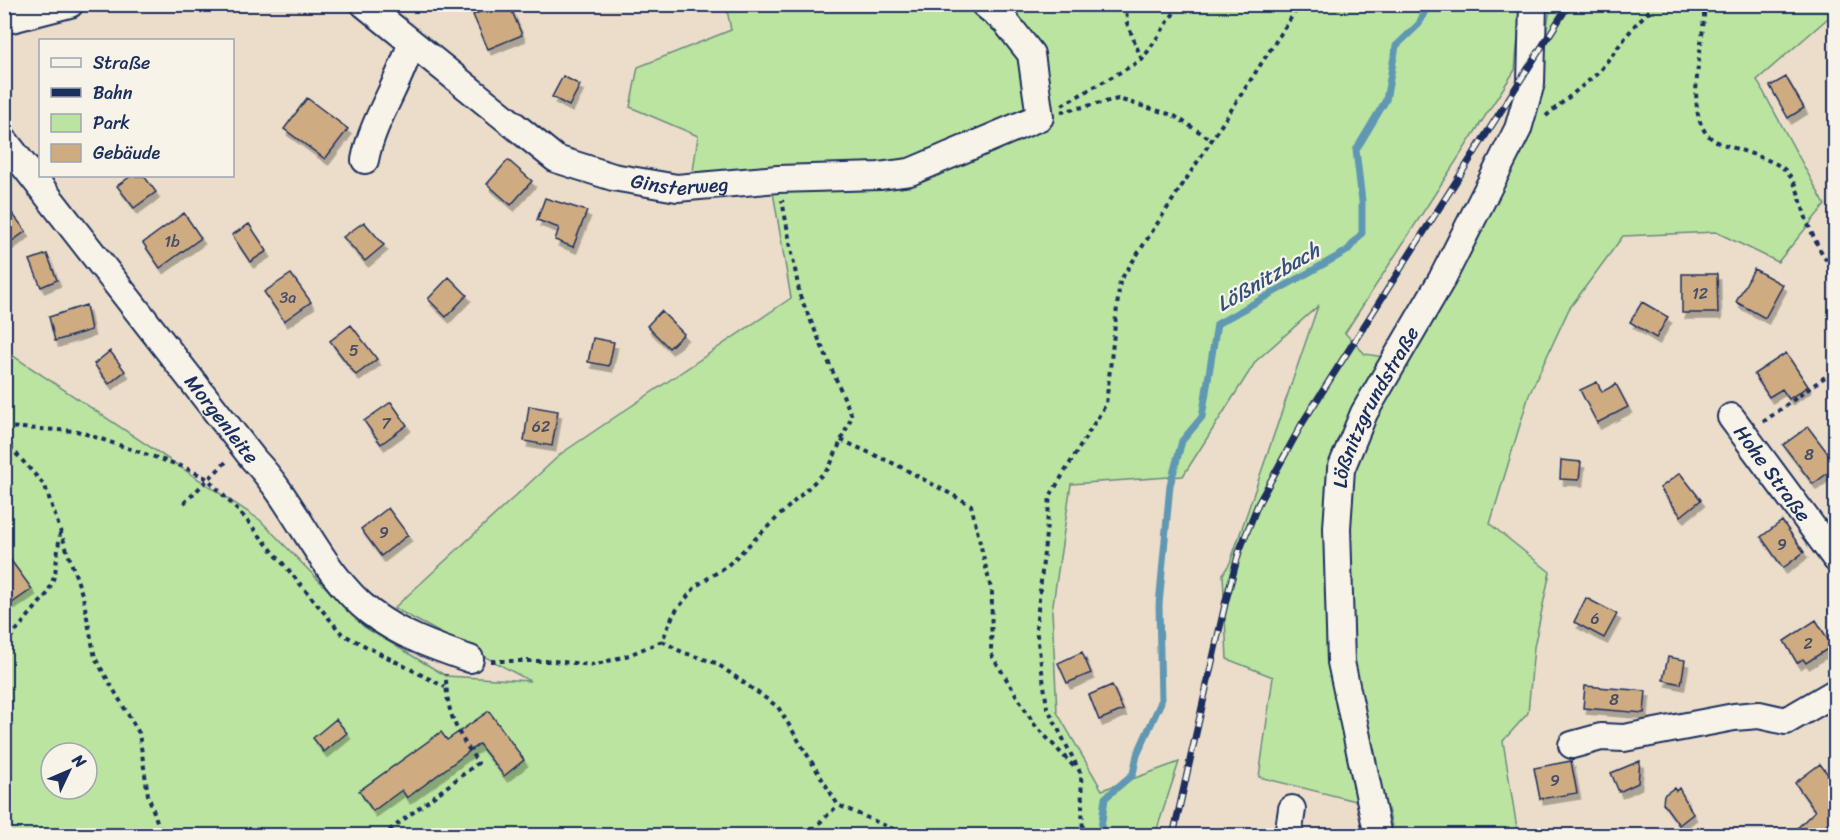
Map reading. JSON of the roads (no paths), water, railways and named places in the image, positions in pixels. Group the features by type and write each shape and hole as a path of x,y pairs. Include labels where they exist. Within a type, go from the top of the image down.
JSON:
{"street":[{"path":"4,21 70,4"},
{"name":"Ginsterweg","path":"364,4 556,159 613,177 677,188 778,179 879,176 910,172 1040,117 1031,54 1005,21 984,4"},
{"name":"Lößnitzgrundstraße","path":"1378,836 1341,662 1337,528 1341,469 1364,413 1442,279 1518,129 1531,83 1534,14"},
{"path":"365,160 377,118 405,67 411,43"},
{"name":"Morgenleite","path":"4,140 244,447 282,492 329,567 370,612 416,640 470,659"},
{"name":"Hohe Straße","path":"1738,426 1836,559"},
{"path":"1572,745 1601,737 1624,738 1734,717 1759,715 1786,721 1836,692"},
{"path":"1288,836 1292,809"}],"waterway":[{"name":"Lößnitzbach","path":"1100,836 1105,798 1133,774 1137,755 1161,702 1159,605 1170,485 1182,441 1202,417 1217,324 1347,251 1362,233 1362,201 1356,150 1386,100 1396,46 1419,24 1428,4"}],"railway":[{"path":"1173,836 1226,600 1239,552 1258,504 1303,422 1569,4"}]}
